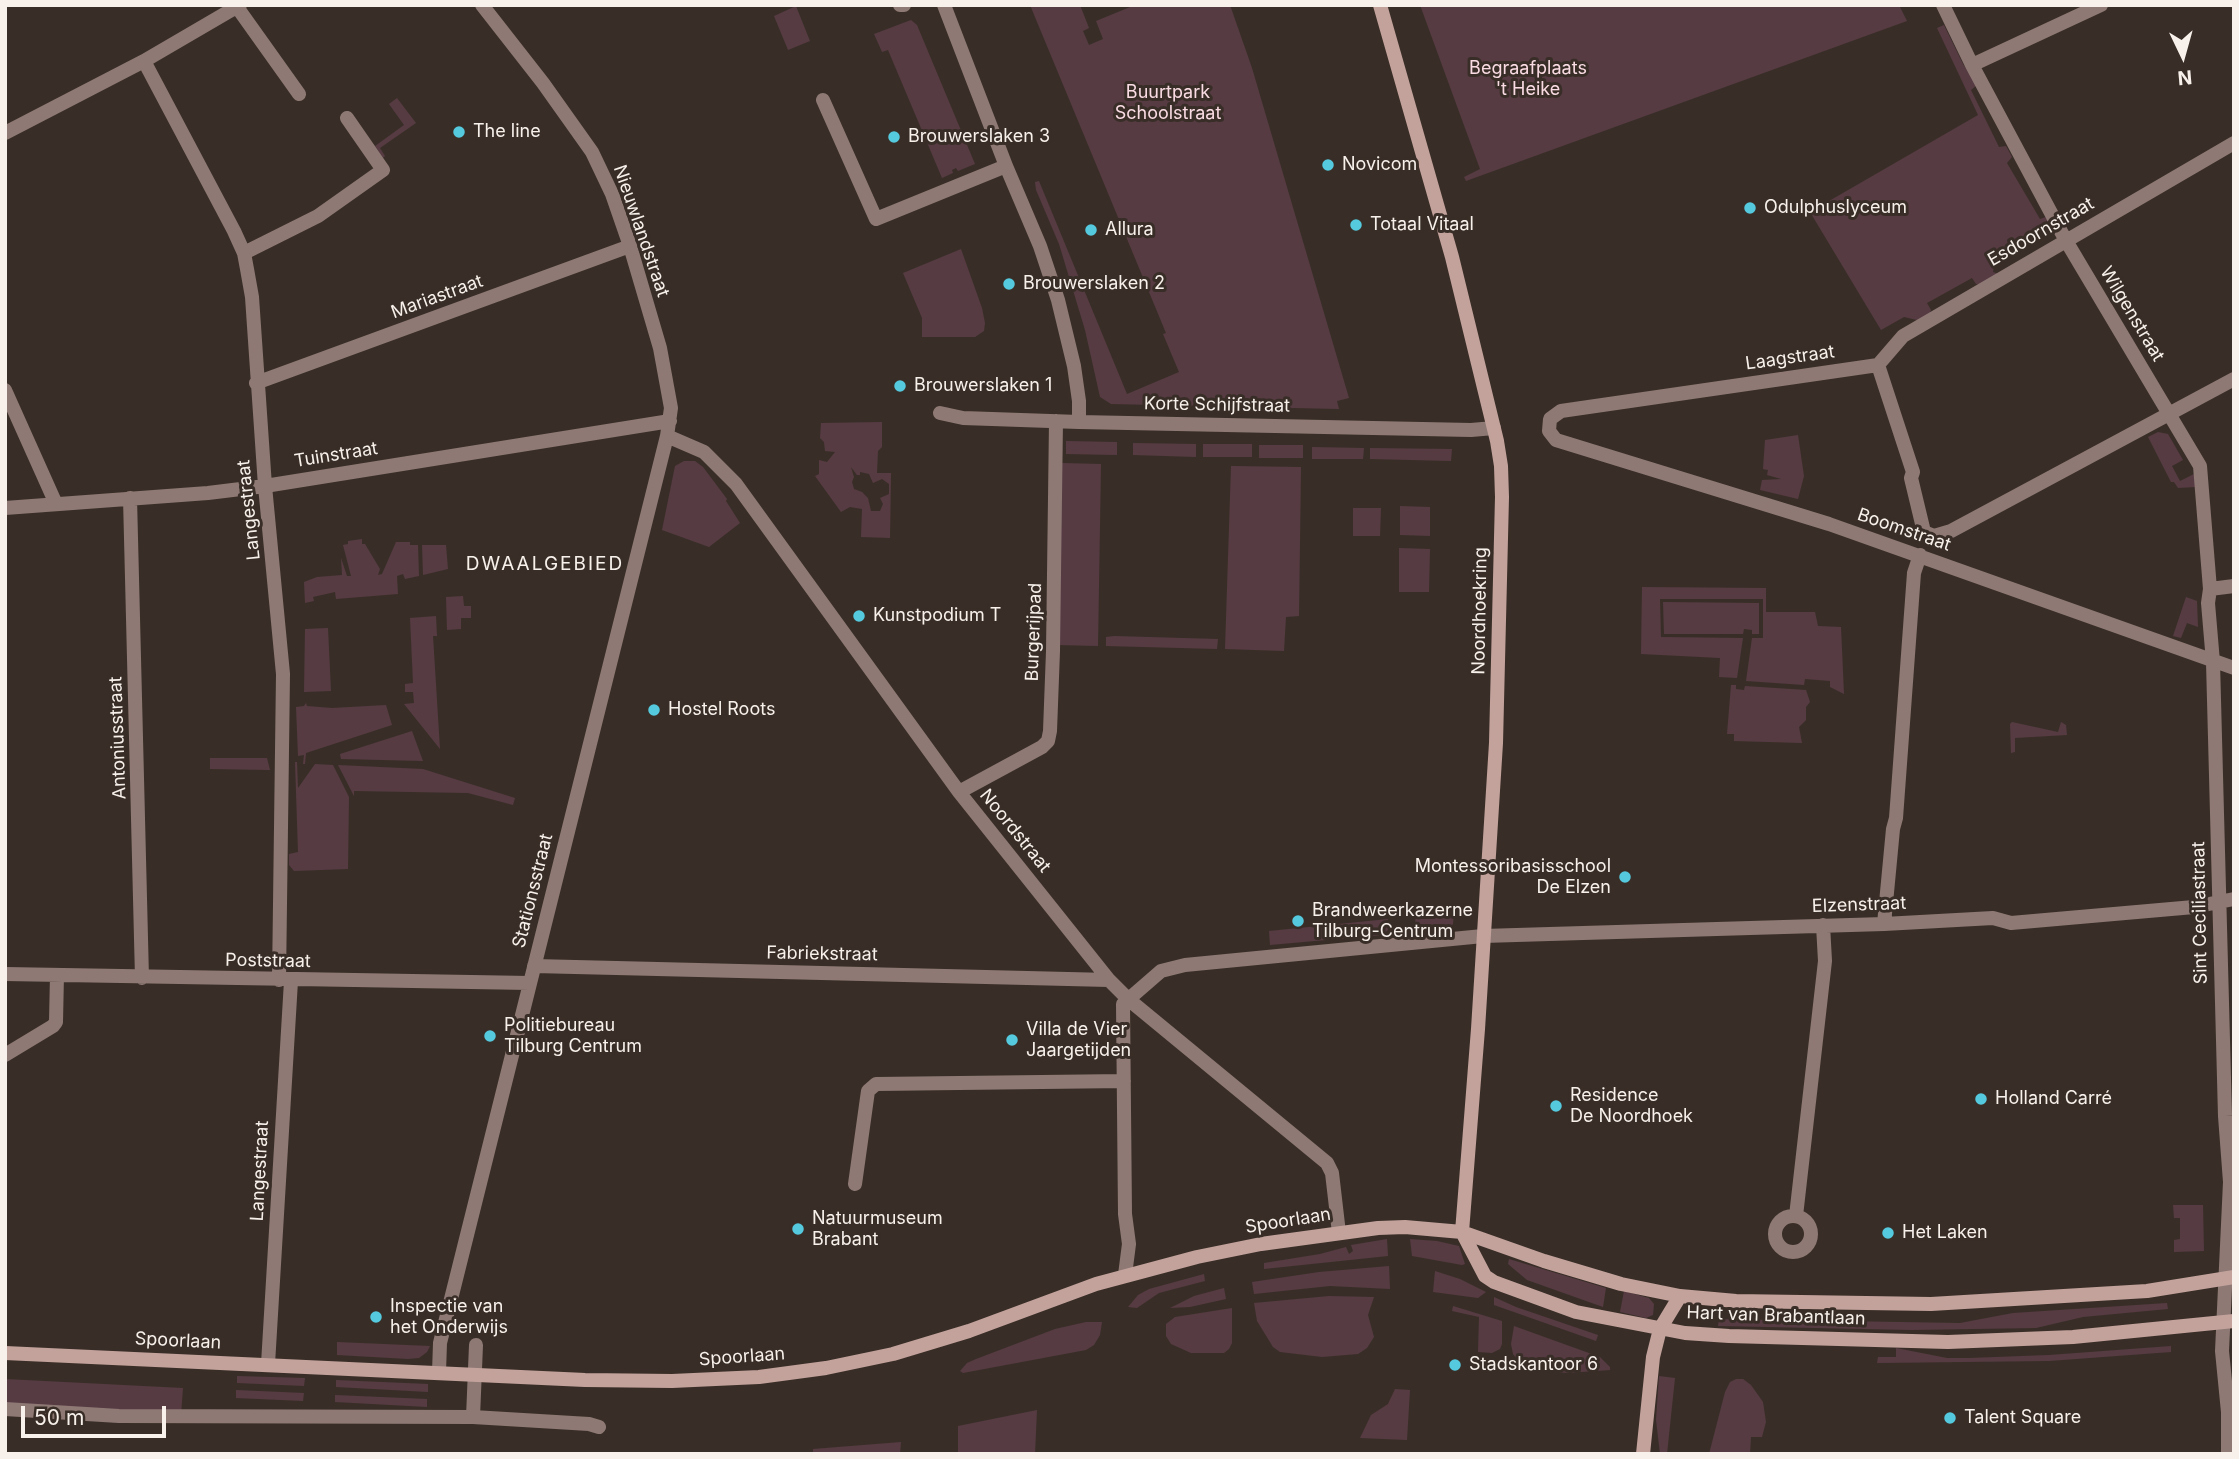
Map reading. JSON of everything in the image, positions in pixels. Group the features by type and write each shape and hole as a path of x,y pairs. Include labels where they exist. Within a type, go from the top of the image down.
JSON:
{"street":[{"name":"Nieuwlandstraat","path":"482,5 543,83 592,152 612,194 660,348 669,395 669,428"},
{"path":"944,5 1006,166 1041,246 1074,366 1079,422"},
{"name":"Noordhoekring","path":"1380,5 1452,257 1501,466 1503,497 1496,743 1462,1232"},
{"name":"Wilgenstraat","path":"1943,5 1972,65 2066,239 2200,466 2213,662"},
{"path":"1972,65 2101,5"},
{"path":"5,133 144,61 238,6 299,94"},
{"name":"Langestraat","path":"144,61 244,253 251,297 256,383 283,674 285,981 268,1364"},
{"path":"823,100 876,219 1006,166"},
{"path":"244,253 318,216 383,170 347,118"},
{"name":"Esdoornstraat","path":"1878,365 1903,336 2234,143"},
{"name":"Mariastraat","path":"256,383 630,246"},
{"path":"1878,365 1913,471 1910,478 1924,532 1934,536 1951,531 2234,379"},
{"name":"Laagstraat","path":"1556,440 1550,434 1549,423 1553,415 1561,411 1878,365"},
{"path":"5,390 56,504"},
{"name":"Korte Schijfstraat","path":"940,413 963,418 1079,422 1471,430 1494,428"},
{"name":"Burgerijpad","path":"959,792 1042,747 1048,741 1053,651 1056,421"},
{"name":"Tuinstraat","path":"5,508 208,493 669,428"},
{"name":"Noordstraat","path":"669,428 704,452 736,484 959,792 1109,980 1128,999 1327,1163 1332,1173 1339,1233"},
{"name":"Stationsstraat","path":"439,1372 440,1343 669,428"},
{"name":"Boomstraat","path":"1556,440 1829,524 2234,668"},
{"name":"Antoniusstraat","path":"130,498 142,978"},
{"path":"1884,924 1896,818 1914,573 1934,536"},
{"path":"2210,589 2234,586"},
{"name":"Sint Ceciliastraat","path":"2213,662 2227,900 2225,1116 2230,1182 2230,1278 2229,1321 2222,1351 2228,1454"},
{"name":"Elzenstraat","path":"1483,936 1884,924 1993,918 2011,923 2194,907 2227,900"},
{"path":"1797,1216 1824,971 1823,925"},
{"path":"1125,1275 1129,1244 1125,1214 1124,1004 1128,999 1161,971 1185,965 1483,936"},
{"name":"Fabriekstraat","path":"534,966 1109,980"},
{"name":"Poststraat","path":"5,974 529,984"},
{"path":"5,1055 56,1022 57,975"},
{"path":"855,1184 868,1091 876,1084 1124,1082"},
{"name":"Sint Ceciliastraat","path":"2228,1163 2234,1179"},
{"name":"Spoorlaan","path":"5,1353 585,1380 745,1378 804,1372 871,1359 947,1339 1060,1296 1125,1275 1229,1251 1339,1233 1405,1227 1462,1232"},
{"name":"Hart van Brabantlaan","path":"1462,1232 1621,1284 1680,1296 1736,1301 1931,1304 2147,1291 2230,1278"},
{"name":"Hart van Brabantlaan","path":"1462,1232 1485,1276 1494,1282 1576,1312 1660,1329 1728,1336 1948,1342 2073,1336 2229,1321"},
{"path":"1643,1454 1648,1384 1660,1329 1680,1296"},
{"path":"473,1417 475,1345"},
{"path":"5,1409 119,1416 473,1417 589,1424 599,1427"}],"green space":[{"name":"Buurtpark Schoolstraat","path":"1030,5 1080,5 1089,28 1083,31 1089,45 1103,39 1096,21 1135,5 1230,5 1252,68 1349,398 1337,401 1339,409 1111,404 1100,397 1085,330 1069,277 1035,182 1039,181 1127,394 1179,372 1163,334 1166,333"},
{"name":"Begraafplaats 't Heike","path":"1420,5 1899,5 1907,21 1466,181 1464,177 1480,169"},
{"path":"796,6 810,41 788,50 774,16"},
{"path":"911,20 917,25 975,164 958,171 956,168 952,170 953,173 942,178 888,50 882,52 874,34"},
{"path":"1944,25 1963,64 1977,85 1971,90 1999,147 2006,146 2012,157 2007,163 2040,219 2046,217 2054,228 2041,235 2039,232 2034,242 1994,265 1993,272 2005,276 1986,286 1976,284 1972,278 1927,303 1931,310 1929,316 1921,321 1904,317 1881,330 1810,212 1978,115 1937,28"},
{"path":"397,98 416,123 380,148 385,156 383,158 375,146 404,125 389,104"},
{"path":"961,249 982,308 984,331 975,337 922,337 922,318 903,273"},
{"path":"882,422 882,447 878,451 877,473 891,473 890,538 861,537 862,509 850,507 841,512 815,476 819,474 819,460 827,462 835,452 825,451 824,442 820,438 821,423","holes":["851,467 860,475 860,472 869,474 873,483 882,479 889,484 889,494 880,498 883,504 880,511 871,511 868,498 854,489"]},
{"path":"2158,432 2168,434 2183,460 2172,466 2180,481 2194,474 2196,487 2178,488 2171,482 2148,437"},
{"path":"1798,435 1804,476 1798,499 1760,490 1762,480 1781,479 1767,475 1768,470 1763,469 1765,440"},
{"path":"1066,441 1117,442 1117,455 1066,454"},
{"path":"1133,443 1196,444 1196,457 1133,455"},
{"path":"1203,444 1252,444 1252,457 1203,457"},
{"path":"1259,445 1303,445 1303,458 1259,458"},
{"path":"1312,447 1364,448 1363,459 1312,459"},
{"path":"1370,448 1452,449 1451,461 1370,459"},
{"path":"684,461 695,461 703,467 727,499 740,523 709,547 662,530 675,466"},
{"path":"1062,463 1101,464 1098,646 1057,645"},
{"path":"1231,466 1301,467 1299,616 1286,617 1284,651 1225,649"},
{"path":"1400,506 1430,507 1430,536 1400,535"},
{"path":"1353,508 1381,508 1380,536 1353,536"},
{"path":"362,539 362,544 365,544 380,569 378,575 382,574 396,542 418,545 419,576 405,579 403,574 397,576 398,594 336,599 335,592 313,597 314,601 305,603 304,582 317,577 342,575 341,558 347,576 351,576 343,545 348,544 348,541"},
{"path":"422,545 446,545 448,569 423,575"},
{"path":"1399,548 1430,549 1429,592 1399,592"},
{"path":"1642,587 1766,588 1766,612 1815,612 1818,626 1841,627 1844,694 1830,687 1830,681 1805,679 1804,685 1746,681 1752,638 1763,638 1763,599 1660,599 1661,637 1743,638 1737,678 1719,677 1720,658 1641,654"},
{"path":"463,596 464,606 471,606 471,618 461,618 461,629 447,630 446,597"},
{"path":"2186,597 2197,601 2198,627 2187,623 2181,638 2173,636"},
{"path":"1663,602 1759,603 1759,634 1752,634 1752,630 1744,629 1743,634 1664,634"},
{"path":"436,616 437,636 433,636 440,749 404,704 414,703 413,692 405,692 405,684 413,683 410,618"},
{"path":"328,628 331,691 304,692 305,629"},
{"path":"1106,637 1218,639 1217,649 1106,646"},
{"path":"1731,685 1744,690 1745,686 1806,690 1810,702 1806,707 1806,720 1799,727 1802,743 1734,741 1734,734 1727,734"},
{"path":"306,703 307,706 332,708 386,705 392,725 306,753 303,764 304,755 298,756 296,707"},
{"path":"2012,722 2058,732 2061,722 2066,725 2067,735 2015,738 2015,752 2011,753"},
{"path":"412,731 423,761 341,759 340,754"},
{"path":"210,758 267,758 270,770 210,769"},
{"path":"295,762 298,788 315,764 333,765 349,797 348,869 294,871 289,865 289,854 298,852"},
{"path":"338,765 423,769 515,798 513,805 468,793 354,791 354,796"},
{"path":"1417,907 1454,912 1453,924 1448,929 1414,931"},
{"path":"1388,919 1388,930 1382,935 1270,945 1269,931"},
{"path":"2173,1205 2203,1205 2204,1251 2174,1252 2174,1240 2180,1239 2180,1218 2174,1218"},
{"path":"1387,1239 1388,1256 1264,1269 1264,1263 1346,1247 1349,1254 1353,1251 1351,1245"},
{"path":"1410,1239 1459,1246 1465,1264 1412,1256"},
{"path":"1509,1259 1606,1288 1603,1307 1527,1280 1508,1264"},
{"path":"1389,1266 1390,1289 1330,1286 1254,1294 1252,1282 1319,1272"},
{"path":"1435,1271 1460,1279 1486,1292 1478,1298 1433,1292"},
{"path":"1204,1274 1205,1281 1159,1293 1137,1308 1128,1307 1138,1295 1149,1289"},
{"path":"1224,1288 1226,1299 1190,1307 1170,1308 1194,1296"},
{"path":"1624,1291 1649,1298 1654,1304 1653,1315 1646,1318 1620,1312"},
{"path":"1329,1296 1374,1297 1368,1315 1374,1337 1367,1348 1358,1354 1322,1357 1280,1352 1273,1347 1257,1321 1254,1303"},
{"path":"1494,1297 1598,1335 1596,1341 1494,1305"},
{"path":"2167,1303 2168,1309 2083,1317 2036,1328 1912,1330 1718,1326 1719,1319 1960,1323 2013,1313"},
{"path":"1453,1306 1502,1321 1500,1349 1492,1353 1478,1352 1479,1317 1452,1311"},
{"path":"1232,1308 1232,1343 1224,1353 1191,1353 1171,1344 1166,1336 1166,1324 1175,1317"},
{"path":"1086,1322 1102,1322 1100,1335 1094,1345 1086,1350 963,1373 960,1371 967,1363 976,1359 1055,1329"},
{"path":"1514,1326 1600,1357 1610,1370 1568,1373 1528,1368 1513,1354 1511,1344"},
{"path":"337,1342 430,1346 419,1358 408,1359 337,1355"},
{"path":"2171,1346 2171,1352 2049,1361 1877,1363 1878,1357 1896,1357 1896,1348 1947,1358 1969,1358"},
{"path":"237,1376 305,1378 304,1386 237,1383"},
{"path":"1659,1376 1675,1378 1667,1454 1660,1454 1656,1420"},
{"path":"5,1379 183,1388 181,1415 5,1406"},
{"path":"1743,1379 1751,1385 1763,1402 1766,1422 1762,1437 1751,1437 1750,1454 1709,1454 1725,1392 1730,1382"},
{"path":"336,1380 428,1384 428,1392 336,1387"},
{"path":"1395,1389 1410,1390 1407,1440 1360,1438 1371,1415 1388,1404"},
{"path":"236,1390 304,1393 303,1401 236,1398"},
{"path":"335,1395 427,1399 427,1407 335,1402"},
{"path":"1037,1410 1035,1454 958,1454 958,1426"},
{"path":"901,1442 900,1454 813,1454 813,1449"}],"place":[{"name":"The line","path":"459,132"},
{"name":"Brouwerslaken 3","path":"894,137"},
{"name":"Novicom","path":"1328,165"},
{"name":"Odulphuslyceum","path":"1750,208"},
{"name":"Totaal Vitaal","path":"1356,225"},
{"name":"Allura","path":"1091,230"},
{"name":"Brouwerslaken 2","path":"1009,284"},
{"name":"Brouwerslaken 1","path":"900,386"},
{"name":"Kunstpodium T","path":"859,616"},
{"name":"Hostel Roots","path":"654,710"},
{"name":"Montessoribasisschool De Elzen","path":"1625,877"},
{"name":"Brandweerkazerne Tilburg-Centrum","path":"1298,921"},
{"name":"Politiebureau Tilburg Centrum","path":"490,1036"},
{"name":"Villa de Vier Jaargetijden","path":"1012,1040"},
{"name":"Holland Carré","path":"1981,1099"},
{"name":"Residence De Noordhoek","path":"1556,1106"},
{"name":"Natuurmuseum Brabant","path":"798,1229"},
{"name":"Het Laken","path":"1888,1233"},
{"name":"Inspectie van het Onderwijs","path":"376,1317"},
{"name":"Stadskantoor 6","path":"1455,1365"},
{"name":"Talent Square","path":"1950,1418"}],"district":[{"name":"DWAALGEBIED","path":"545,564"}]}
